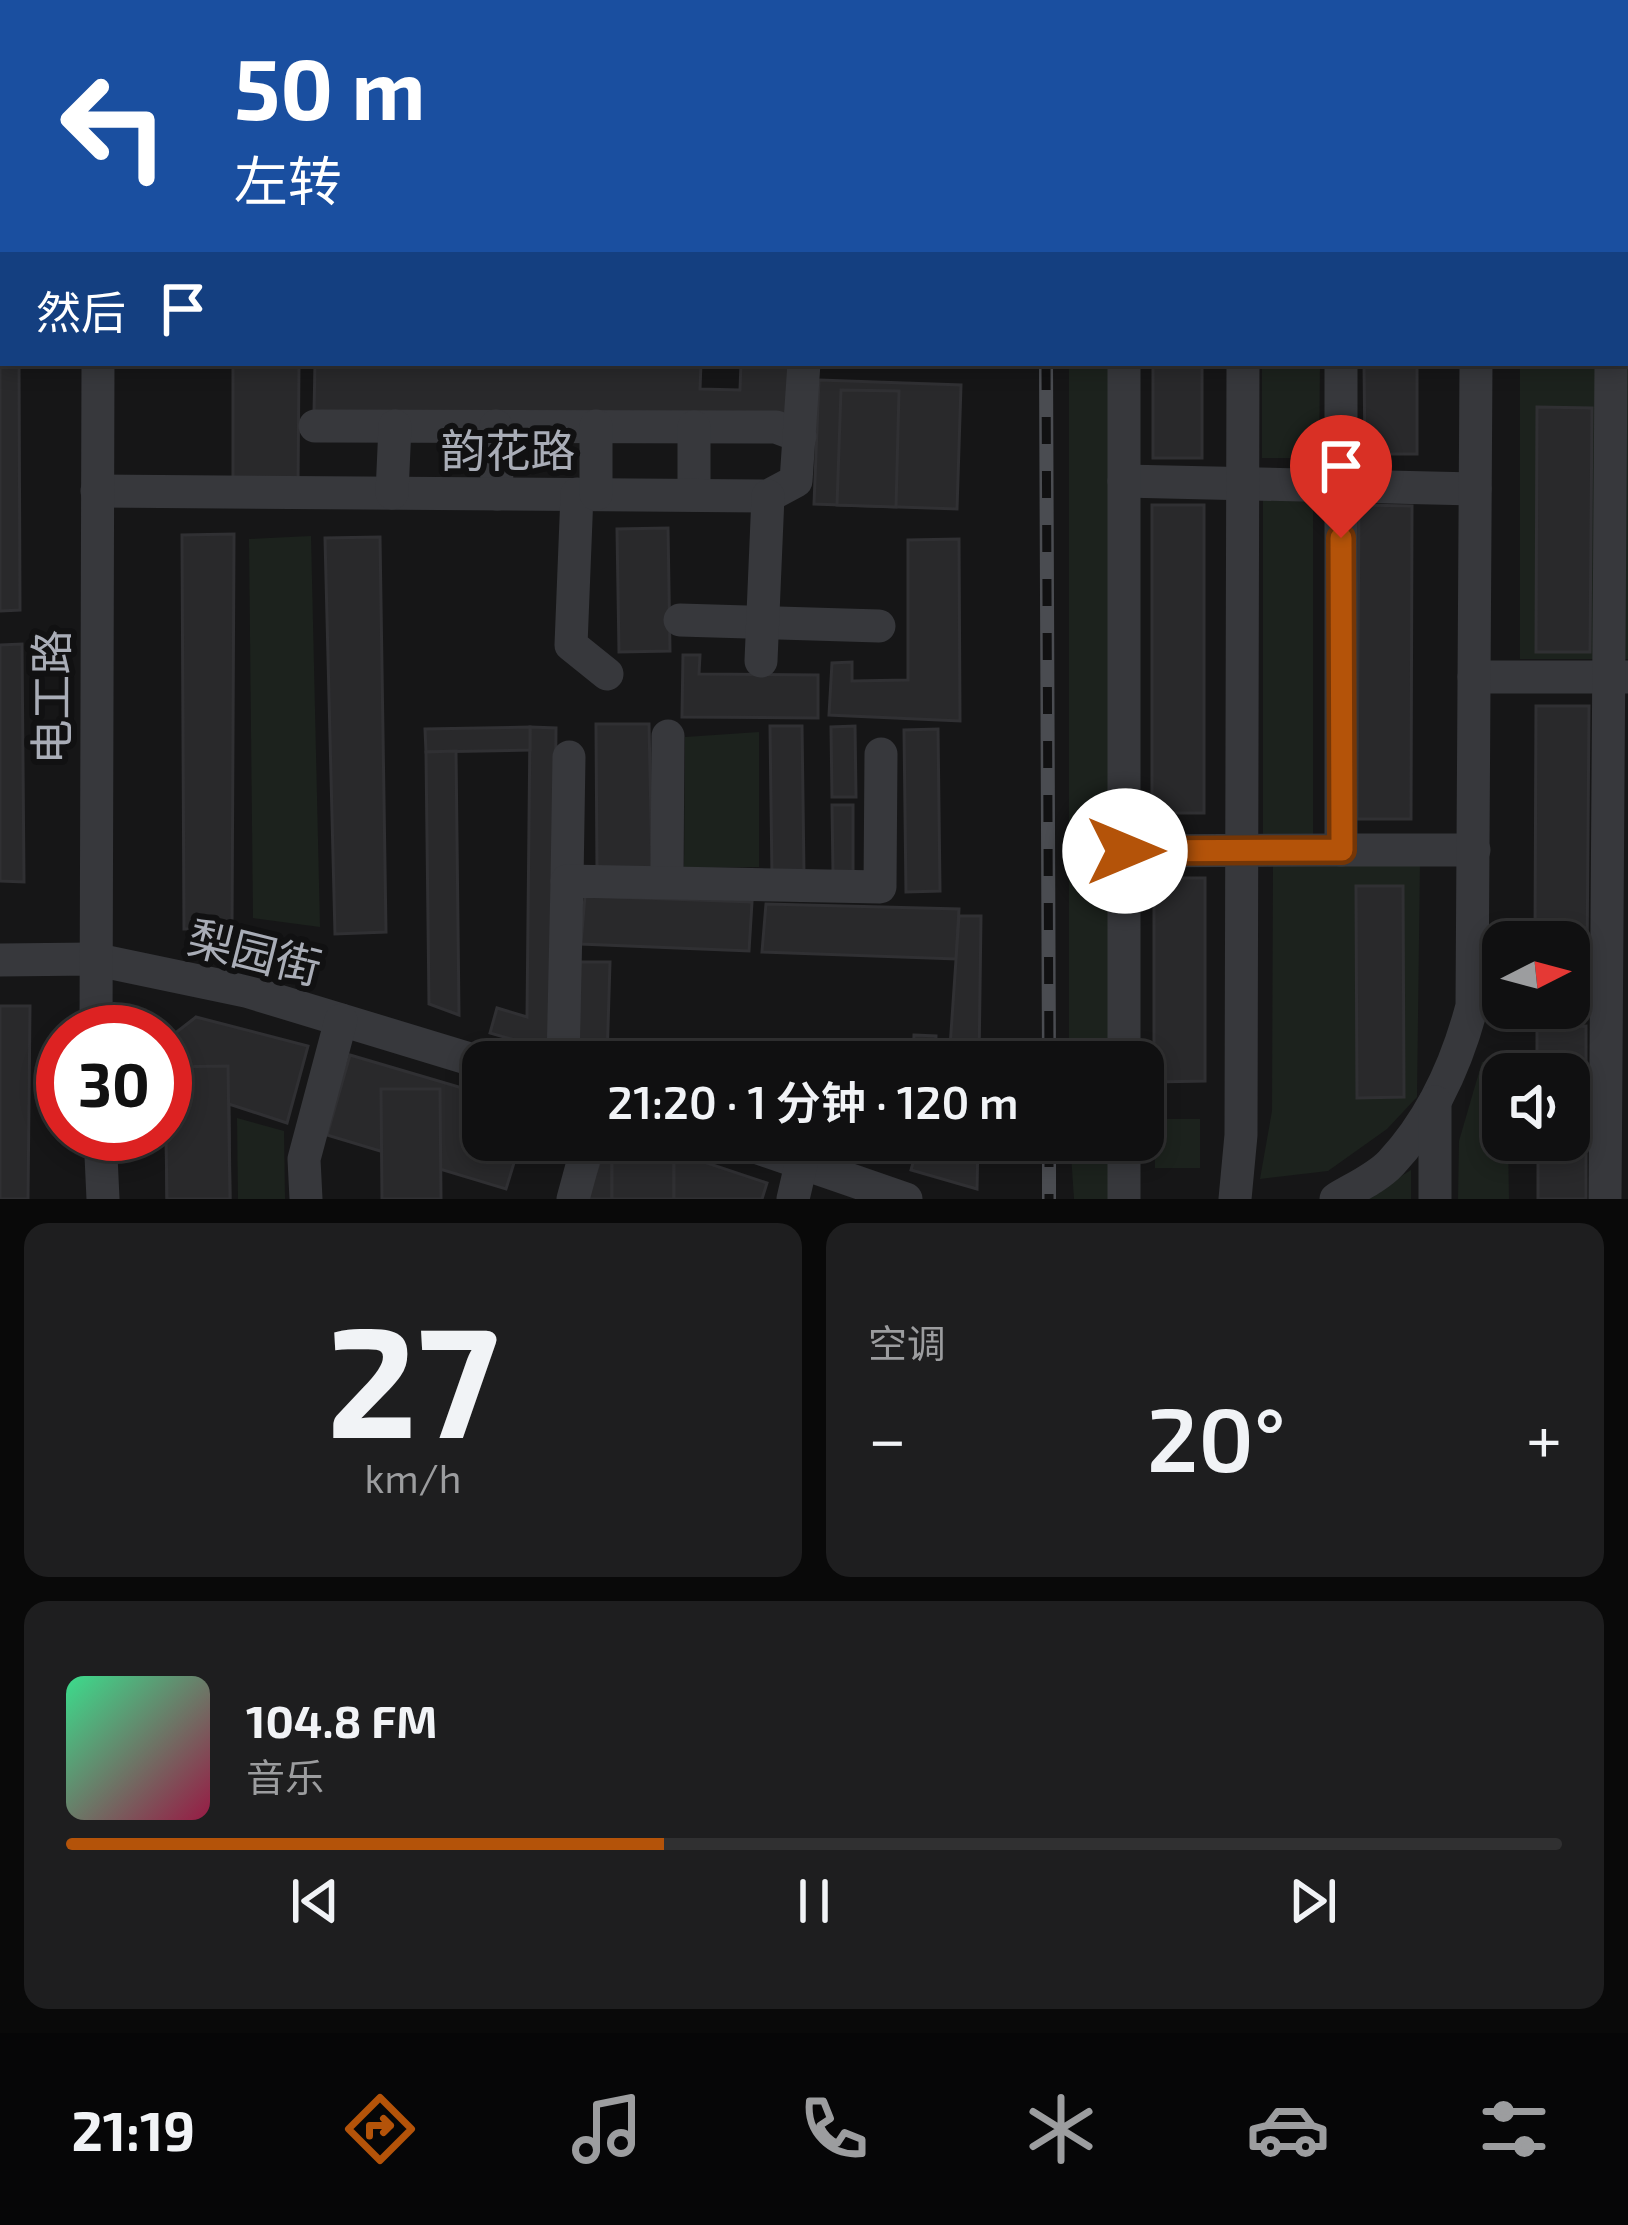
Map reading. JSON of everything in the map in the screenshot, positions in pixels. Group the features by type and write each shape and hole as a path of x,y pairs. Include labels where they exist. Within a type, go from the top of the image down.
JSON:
{"street":[{"name":"电工路","path":"95,1005 98,366"},
{"path":"761,661 767,496 796,482 804,366"},
{"path":"1124,366 1124,1041"},
{"path":"1235,1199 1241,1135 1243,366"},
{"path":"1342,366 1342,850"},
{"path":"1336,1199 1389,1165 1435,1102 1459,1053 1472,1006 1476,366"},
{"path":"1606,1199 1618,677 1611,366"},
{"path":"315,426 776,427 800,436"},
{"path":"392,493 395,426"},
{"path":"496,426 497,494"},
{"path":"596,426 572,645 607,674"},
{"path":"694,427 694,495"},
{"path":"1124,481 1475,489"},
{"name":"韵花路","path":"98,491 767,496"},
{"path":"680,620 879,626"},
{"path":"1474,677 1618,677"},
{"path":"667,882 668,736"},
{"path":"568,881 880,887 880,754"},
{"path":"564,1041 569,757"},
{"path":"1125,851 1474,850"},
{"name":"梨园街","path":"0,960 93,959 246,991 462,1057"},
{"path":"306,1199 304,1160 341,1020"},
{"path":"1435,1102 1435,1199"},
{"path":"101,1161 103,1199"},
{"path":"573,1199 583,1161"},
{"path":"793,1199 802,1161"},
{"path":"805,1161 906,1199"},
{"path":"1124,1161 1124,1199"}],"shaded area":[{"path":"1069,366 1108,366 1108,1041 1069,1041"},
{"path":"1262,366 1320,366 1319,458 1262,458"},
{"path":"1520,366 1628,366 1628,659 1520,659"},
{"path":"1263,481 1313,481 1313,834 1263,834"},
{"path":"311,536 320,927 253,918 249,539"},
{"path":"759,732 759,867 684,868 685,737"},
{"path":"1273,860 1420,860 1417,1097 1387,1129 1328,1171 1260,1179 1272,1111"},
{"path":"1482,1062 1482,1161 1508,1161 1509,1199 1458,1199 1459,1141"},
{"path":"237,1118 284,1131 285,1199 238,1199"},
{"path":"1164,1119 1200,1119 1200,1168 1155,1168 1155,1161 1164,1161"},
{"path":"1071,1161 1108,1161 1108,1199 1074,1199"},
{"path":"1411,1170 1411,1199 1365,1199"}],"building":[{"path":"0,366 19,366 20,610 0,611"},
{"path":"233,366 299,366 298,484 233,485"},
{"path":"315,366 701,366 700,389 740,390 741,366 792,366 790,423 314,413"},
{"path":"1153,366 1202,366 1202,458 1153,458"},
{"path":"1364,366 1417,366 1417,454 1365,454"},
{"path":"819,380 961,385 957,509 814,504"},
{"path":"841,390 899,391 896,507 837,505"},
{"path":"1537,407 1592,408 1590,652 1536,652"},
{"path":"1152,505 1204,505 1204,813 1152,813"},
{"path":"1359,505 1412,506 1411,819 1357,819"},
{"path":"668,528 670,651 619,652 617,529"},
{"path":"234,534 232,928 184,929 182,535"},
{"path":"380,537 386,932 335,934 325,538"},
{"path":"959,539 960,721 829,715 832,663 852,662 852,681 908,680 908,540"},
{"path":"22,644 24,882 0,881 0,645"},
{"path":"683,655 700,655 699,674 818,675 818,718 682,717"},
{"path":"1536,706 1589,706 1587,921 1535,921"},
{"path":"596,724 649,724 652,868 597,869"},
{"path":"770,726 802,726 804,875 772,876"},
{"path":"855,726 856,797 832,797 831,727"},
{"path":"530,727 556,728 553,1041 518,1041 490,1033 497,1008 527,1017"},
{"path":"530,727 530,750 426,752 425,729"},
{"path":"938,729 940,891 906,892 904,730"},
{"path":"456,751 459,1015 429,1004 426,752"},
{"path":"832,805 853,805 853,872 833,872"},
{"path":"1154,878 1205,878 1205,1081 1164,1082 1164,1041 1154,1041"},
{"path":"1356,886 1403,886 1404,1097 1357,1098"},
{"path":"585,896 752,902 749,951 581,944"},
{"path":"766,904 959,909 956,959 762,952"},
{"path":"959,916 981,916 979,1041 950,1041"},
{"path":"580,962 610,962 608,1041 578,1041"},
{"path":"0,1006 30,1006 28,1199 0,1199"},
{"path":"196,1017 308,1046 287,1123 229,1104 230,1199 167,1199 167,1161 192,1161 192,1020"},
{"path":"1537,1029 1586,1029 1586,1053 1537,1053"},
{"path":"914,1035 936,1036 936,1041 914,1041"},
{"path":"350,1055 462,1088 462,1161 515,1161 506,1189 327,1135"},
{"path":"228,1066 230,1199 167,1199 166,1161 192,1161 192,1067"},
{"path":"381,1089 440,1089 441,1199 382,1199"},
{"path":"600,1161 612,1161 612,1199 587,1199"},
{"path":"612,1161 674,1161 674,1199 612,1199"},
{"path":"674,1161 701,1161 767,1183 762,1199 674,1199"},
{"path":"914,1161 978,1161 977,1189 911,1170"},
{"path":"1538,1161 1586,1161 1586,1199 1538,1199"}],"railway":[{"path":"1046,366 1049,1041"},
{"path":"1049,1161 1049,1199"}],"route":[{"path":"1125,851 1342,850 1341,538"}]}
